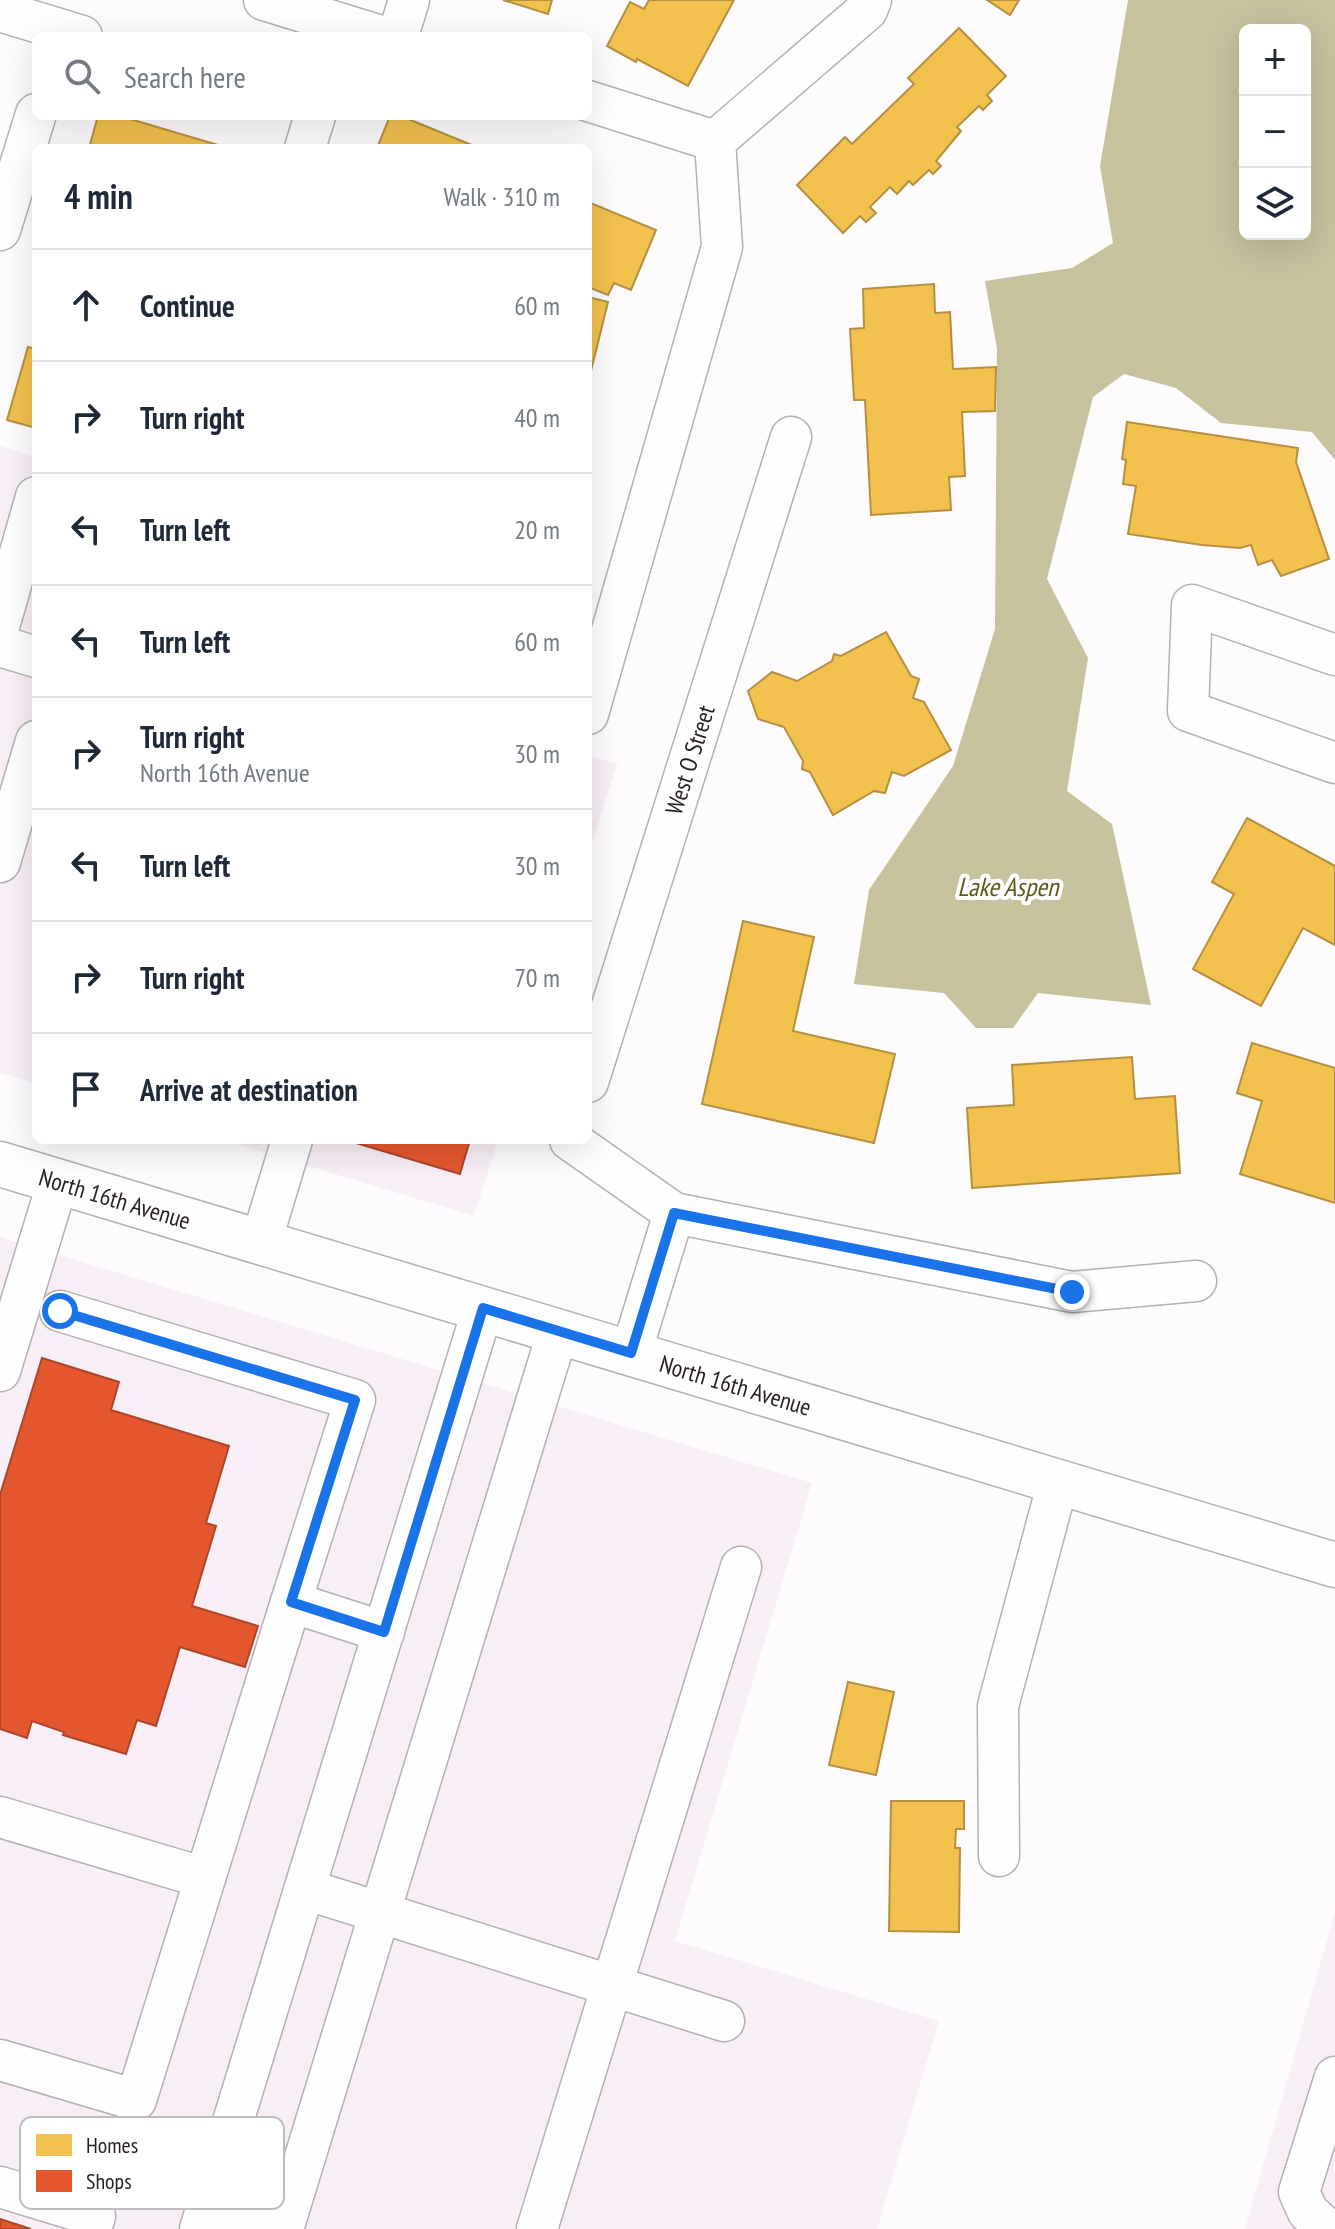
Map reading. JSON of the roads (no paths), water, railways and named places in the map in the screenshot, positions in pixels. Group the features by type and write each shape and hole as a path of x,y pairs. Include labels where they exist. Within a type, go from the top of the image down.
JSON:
{"main road":[{"name":"North 16th Avenue","path":"0,1164 1335,1563"}],"street":[{"path":"264,0 368,32"},
{"path":"399,32 409,0"},
{"path":"715,141 867,10 871,0"},
{"path":"0,11 62,32"},
{"path":"592,102 715,141"},
{"path":"0,230 34,120"},
{"path":"306,144 314,120"},
{"path":"592,700 722,247 715,141"},
{"name":"West O Street","path":"592,1069 791,437"},
{"path":"0,623 32,511"},
{"path":"1335,655 1192,605 1188,711 1335,763"},
{"path":"0,646 32,656"},
{"path":"0,862 32,754"},
{"path":"0,871 32,852"},
{"path":"261,1242 291,1144"},
{"path":"576,1144 674,1213 1072,1292 1196,1281"},
{"path":"0,1371 8,1317 58,1181"},
{"path":"631,1353 674,1213"},
{"path":"235,2117 483,1308"},
{"path":"0,2060 136,2100 355,1400 60,1311"},
{"path":"283,2229 558,1331"},
{"path":"999,1856 998,1706 1058,1482"},
{"path":"537,2229 741,1567"},
{"path":"291,1602 384,1632"},
{"path":"0,1817 205,1878"},
{"path":"305,1889 724,2021"},
{"path":"1327,2229 1308,2212 1299,2192 1335,2077"},
{"path":"0,2187 20,2193"},
{"path":"72,2209 95,2216 91,2229"},
{"path":"203,2220 267,2229"}],"water":[{"name":"Lake Aspen","path":"1128,0 1335,0 1335,460 1312,432 1221,423 1176,388 1124,374 1093,397 1047,579 1088,658 1067,791 1112,824 1151,1005 1038,993 1013,1028 976,1028 944,993 854,984 869,890 953,766 995,629 997,349 985,281 1072,268 1113,243 1100,166"}]}
